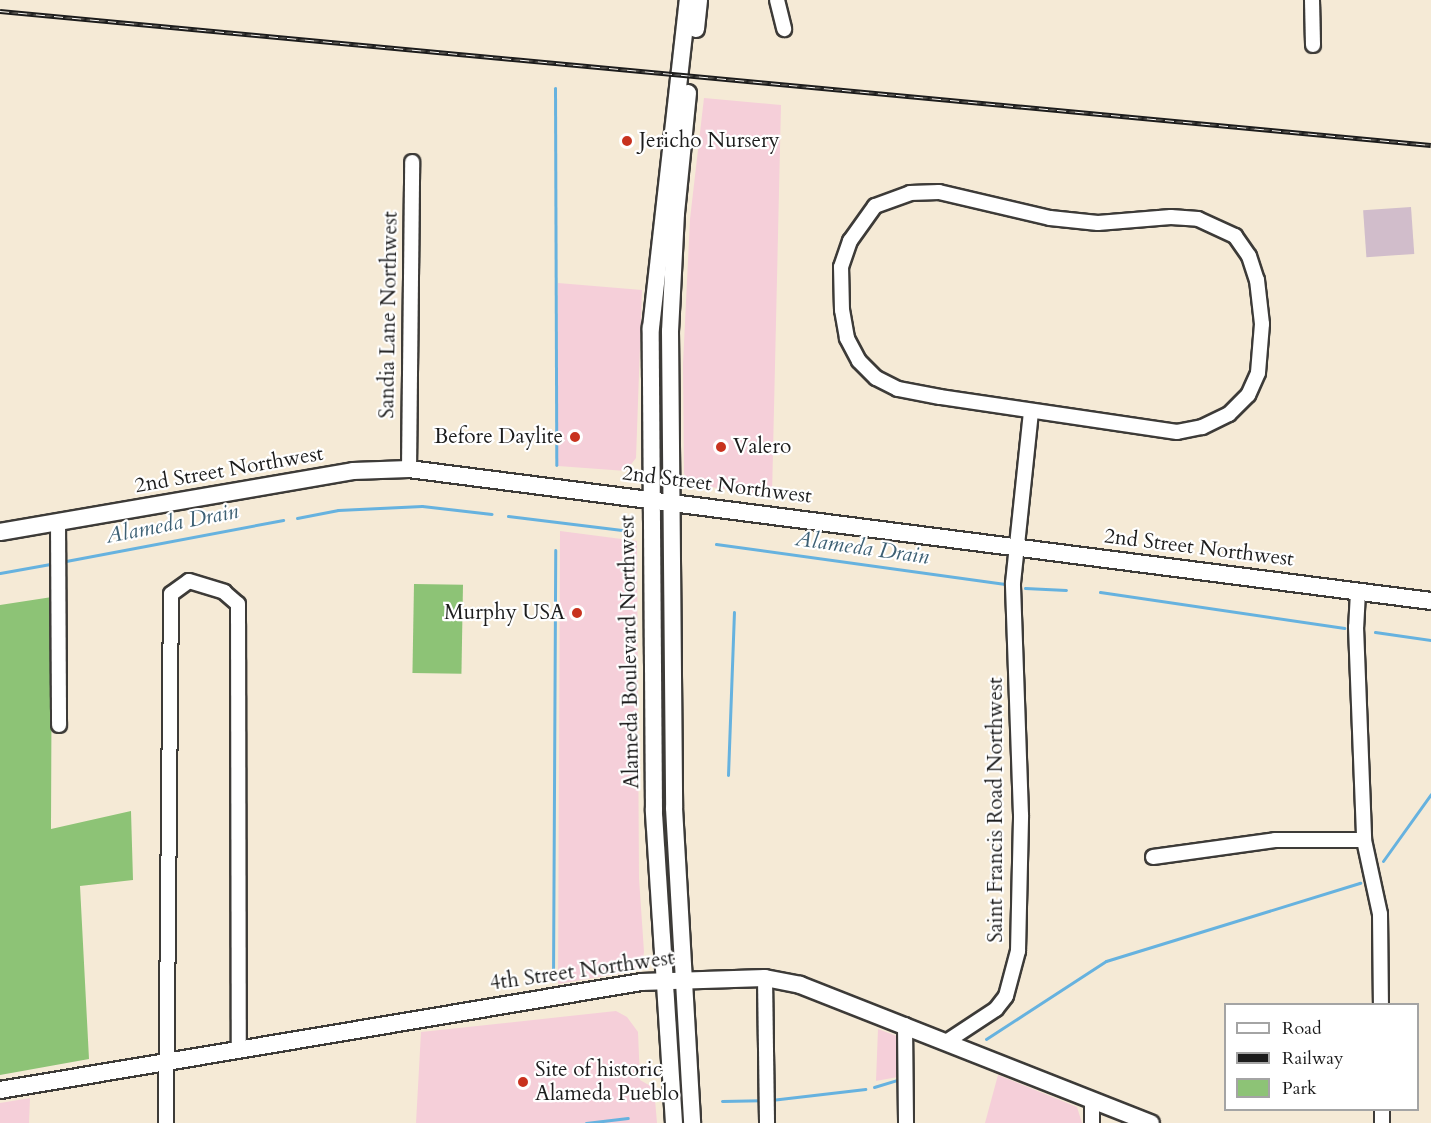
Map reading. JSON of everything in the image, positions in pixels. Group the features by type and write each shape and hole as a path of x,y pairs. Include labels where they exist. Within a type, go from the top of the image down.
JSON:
{"main road":[{"path":"685,75 687,0"},
{"path":"685,75 699,0"},
{"name":"Alameda Boulevard Northwest","path":"674,1123 663,980 654,811 651,328 685,75"},
{"name":"Alameda Boulevard Northwest","path":"685,75 670,331 674,808 681,979 692,1123"},
{"name":"2nd Street Northwest","path":"0,532 353,471 409,469 1431,601"},
{"name":"4th Street Northwest","path":"0,1090 239,1048 663,980 765,978 800,985 1150,1123"}],"street":[{"path":"777,0 784,29"},
{"path":"1312,0 1312,45"},
{"name":"Sandia Lane Northwest","path":"409,469 412,162"},
{"path":"939,192 1050,219 1098,223 1171,217 1198,219 1235,236 1249,256 1257,280 1262,324 1258,373 1248,396 1229,414 1202,427 1177,432 1031,413 898,389 876,378 860,361 847,338 842,310 842,267 850,241 875,206 910,193 939,192"},
{"name":"Saint Francis Road Northwest","path":"946,1042 996,1009 1006,996 1018,951 1021,815 1013,583 1031,413"},
{"path":"58,522 59,725"},
{"path":"166,1123 169,1060 165,902 171,594 189,581 224,592 238,604 239,1048"},
{"path":"1358,592 1356,627 1364,840 1380,914 1380,1003"},
{"path":"1153,857 1275,840 1364,840"},
{"path":"765,978 767,1123"},
{"path":"905,1025 906,1123"},
{"path":"1092,1100 1092,1123"}],"shaded area":[{"path":"704,98 781,105 772,495 695,485 684,474 683,364 690,219"},
{"path":"1411,207 1414,254 1366,257 1363,210"},
{"path":"558,283 642,290 636,458 626,471 558,466"},
{"path":"560,531 637,541 639,878 644,952 642,964 634,971 558,984"},
{"path":"616,1011 627,1017 638,1032 640,1080 654,1088 657,1123 416,1123 421,1032"},
{"path":"878,1029 902,1038 903,1076 876,1081"},
{"path":"998,1075 1077,1107 1082,1123 985,1123"},
{"path":"30,1098 29,1123 0,1123 0,1103"}],"green space":[{"path":"414,584 463,585 461,674 412,673"},
{"path":"52,597 51,829 131,811 133,880 80,886 89,1059 0,1075 0,605"}],"waterway":[{"path":"555,88 556,465"},
{"name":"Alameda Drain","path":"297,518 338,510 422,506 492,514"},
{"name":"Alameda Drain","path":"508,516 630,531"},
{"name":"Alameda Drain","path":"66,561 283,520"},
{"name":"Alameda Drain","path":"716,544 1003,584"},
{"path":"553,981 555,550"},
{"name":"Alameda Drain","path":"0,573 50,564"},
{"path":"1025,588 1066,590"},
{"name":"Alameda Drain","path":"1100,592 1344,628"},
{"path":"728,775 734,612"},
{"name":"Alameda Drain","path":"1375,632 1431,640"},
{"path":"1383,861 1431,794"},
{"path":"986,1039 1106,961 1360,883"},
{"path":"874,1087 901,1079"},
{"path":"771,1100 865,1089"},
{"path":"722,1101 761,1100"},
{"path":"586,1123 628,1118"}],"railway":[{"path":"0,11 1431,145"}],"place":[{"name":"Jericho Nursery","path":"627,141"},
{"name":"Before Daylite","path":"575,437"},
{"name":"Valero","path":"721,447"},
{"name":"Murphy USA","path":"577,613"},
{"name":"Site of historic Alameda Pueblo","path":"523,1082"}]}
